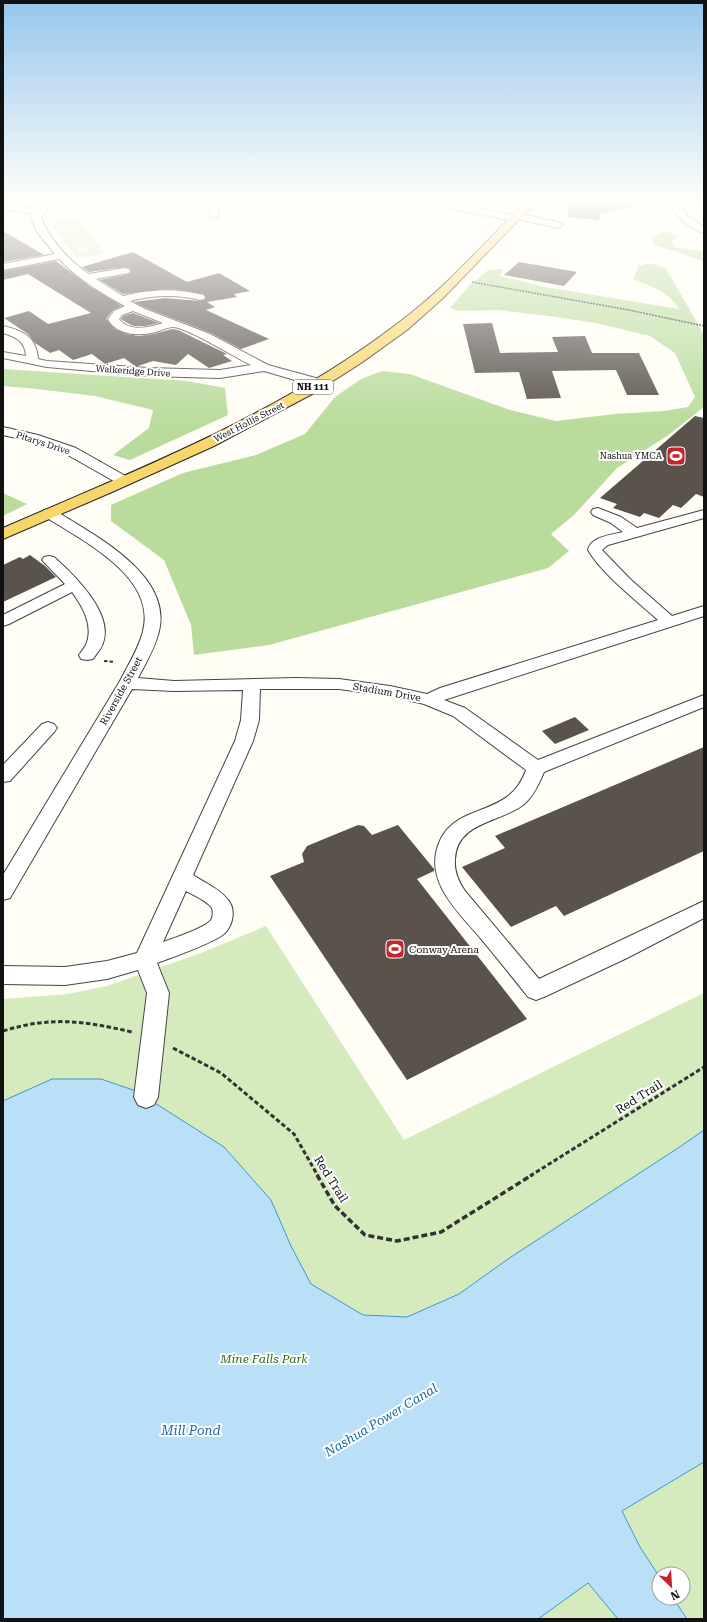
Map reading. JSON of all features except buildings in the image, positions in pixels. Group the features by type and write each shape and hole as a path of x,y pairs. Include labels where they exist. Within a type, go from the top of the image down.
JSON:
{"main road":[{"name":"West Hollis Street","path":"3,534 124,482 254,421 314,386 384,340 424,309 459,274"}],"street":[{"path":"81,274 133,307 215,340 274,373 314,386"},
{"path":"86,277 107,274"},
{"path":"121,300 142,294 157,292 180,293 200,297"},
{"path":"133,307 116,315 113,319 115,323 124,328 141,331 154,330 173,323"},
{"path":"3,329 20,335 28,340 32,351 32,362"},
{"name":"Walkeridge Drive","path":"3,355 32,362 202,375 264,367"},
{"name":"Pitarys Drive","path":"3,431 33,438 71,451 124,482"},
{"path":"598,512 616,520 634,533"},
{"name":"Riverside Street","path":"3,892 127,683 151,630 152,611 147,592 135,575 124,564 50,513"},
{"path":"669,622 598,555 595,550 596,546 634,533 704,514"},
{"path":"48,560 62,571 88,605 97,627 96,644 94,649 87,655"},
{"path":"3,621 74,585"},
{"name":"Stadium Drive","path":"127,683 174,686 338,684 390,691 429,700 446,692 704,611"},
{"path":"146,1097 158,993 145,959 244,741 250,720 252,684"},
{"path":"429,700 459,712 536,768"},
{"path":"704,701 536,768 531,782 522,796 509,804 465,824 454,832 449,840 445,855 445,870 454,891 536,991 619,952 704,909"},
{"path":"3,776 48,728"},
{"path":"3,975 65,976 107,970 145,959 206,934 218,927 223,917 222,906 214,898 181,878"}],"path":[{"path":"466,281 629,310 704,326"},
{"name":"Red Trail","path":"3,1031 25,1024 60,1020 92,1023 152,1037 221,1073 294,1134 335,1206 365,1235 397,1242 441,1232 704,1067"}],"green space":[{"path":"484,274 501,274 500,276 545,287 679,309 665,294 653,287 633,279 635,274 669,274 704,335 704,407 667,436 617,468 574,515 551,534 569,551 548,568 269,645 194,655 191,625 164,560 111,521 111,505 183,473 256,455 305,434 335,397 361,379 382,371 410,374 510,410 556,421 615,414 664,411 688,407 695,397 675,353 650,336 596,323 549,316 498,310 459,311 450,308 470,285"},
{"path":"3,369 187,381 225,388 228,415 130,460 113,455 149,428 153,410 95,396 3,386"},
{"path":"3,493 27,504 3,516"},
{"name":"Mill Pond","path":"266,926 404,1140 704,993 704,1619 3,1619 3,999 68,994 107,986 201,953"}],"water":[{"name":"Mill Pond","path":"52,1079 101,1079 136,1091 224,1147 271,1200 291,1246 311,1284 363,1315 407,1317 459,1294 508,1259 704,1130 704,1462 622,1511 640,1547 652,1566 651,1566 651,1606 678,1606 687,1619 618,1619 588,1583 538,1619 3,1619 3,1101"}],"place":[{"name":"Nashua YMCA","path":"676,456"},
{"name":"Conway Arena","path":"395,949"}],"park label":[{"name":"Mine Falls Park","path":"264,1359"}],"water label":[{"name":"Nashua Power Canal","path":"381,1420"}]}
